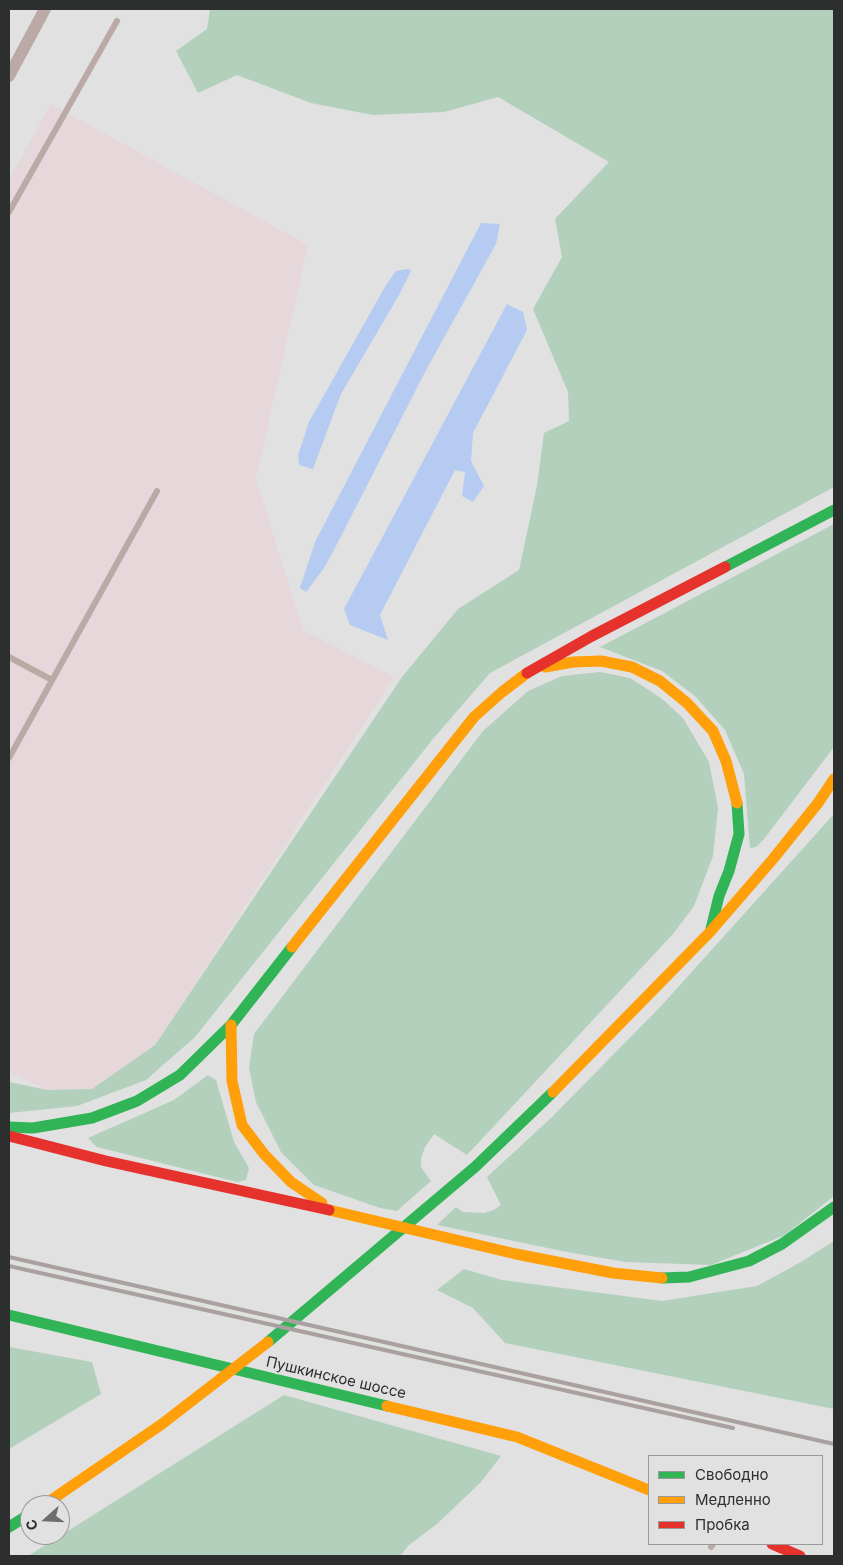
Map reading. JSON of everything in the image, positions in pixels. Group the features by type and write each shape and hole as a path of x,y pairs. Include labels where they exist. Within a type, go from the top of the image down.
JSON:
{"street":[{"path":"9,76 45,9"},
{"path":"9,1127 33,1128 92,1118 137,1101 180,1075 231,1024 474,717 502,692 532,670 592,636 834,510"},
{"path":"532,670 573,662 601,661 632,667 660,681 687,703 713,731 726,761 737,797 739,834 730,872 719,896 710,932"},
{"path":"59,1495 162,1424 268,1342 474,1166 579,1067 710,932 773,859 834,779"},
{"path":"818,802 834,789"},
{"path":"231,1024 232,1081 242,1125 264,1154 291,1182 332,1211"},
{"path":"9,1136 106,1161 516,1254 613,1273 665,1278 689,1278 749,1261 782,1244 834,1208"},
{"name":"Пушкинское шоссе","path":"9,1315 517,1437 648,1490"},
{"path":"9,1527 20,1520"},
{"path":"774,1545 800,1556"}],"lane":[{"path":"9,212 117,21"},
{"path":"9,758 157,491"},
{"path":"9,657 52,680"}],"shaded area":[{"path":"51,104 308,245 256,479 303,630 394,677 155,1045 92,1089 48,1090 9,1072 9,179"}],"green space":[{"path":"210,9 834,9 834,487 490,673 433,739 195,1037 146,1080 77,1106 9,1113 9,1082 48,1090 92,1089 155,1045 402,677 458,609 519,570 537,486 544,433 569,421 568,392 533,309 562,257 555,219 609,162 498,97 444,112 373,115 311,103 237,75 198,93 176,51 207,29"},
{"path":"834,524 834,747 764,839 756,847 750,848 744,774 725,730 695,696 662,671 600,647"},
{"path":"600,672 630,678 661,698 683,718 709,762 718,808 713,856 694,906 673,934 467,1155 434,1134 425,1147 421,1158 421,1167 431,1181 397,1211 380,1208 314,1185 281,1152 256,1102 249,1068 254,1034 483,731 528,691 562,676"},
{"path":"834,814 834,1196 785,1235 711,1265 626,1262 567,1252 437,1225 456,1207 463,1212 484,1213 494,1210 501,1205 487,1177 551,1118 662,1005"},
{"path":"208,1075 216,1080 234,1142 249,1168 246,1180 237,1182 97,1147 88,1138 174,1100"},
{"path":"834,1241 834,1409 505,1343 473,1308 437,1290 464,1269 502,1280 662,1301 757,1286"},
{"path":"9,1347 92,1362 101,1394 9,1449"},
{"path":"284,1395 501,1456 481,1482 437,1524 409,1545 400,1556 28,1556 45,1545 70,1545 70,1530"}],"water":[{"path":"481,223 500,224 496,244 425,372 334,550 324,568 306,592 300,588 315,542"},
{"path":"411,270 399,295 341,394 313,469 299,465 298,455 309,422 386,285 396,271"},
{"path":"507,304 523,312 527,330 473,433 471,461 484,486 473,502 462,496 465,472 455,470 380,615 388,640 350,625 344,609"}],"railway":[{"path":"9,1257 834,1444"},
{"path":"9,1266 733,1428"}],"traffic: fast":[{"path":"725,567 834,510"},
{"path":"711,929 719,896 729,871 739,834 737,803"},
{"path":"9,1127 33,1128 92,1118 137,1101 180,1075 231,1025 292,947"},
{"path":"268,1342 475,1167 553,1092"},
{"path":"662,1278 689,1277 749,1261 782,1244 834,1207"},
{"path":"9,1315 387,1406"},
{"path":"9,1527 20,1520"}],"traffic: slow":[{"path":"545,667 573,662 601,661 632,667 660,681 687,703 713,731 726,761 737,803"},
{"path":"292,947 474,717 527,673"},
{"path":"553,1092 710,932 773,859 818,803 834,779"},
{"path":"231,1025 232,1081 242,1125 264,1154 291,1182 322,1203"},
{"path":"329,1210 516,1254 613,1273 662,1278"},
{"path":"59,1495 162,1424 268,1342"},
{"path":"387,1406 517,1437 648,1490"}],"traffic: jam":[{"path":"527,673 592,636 725,567"},
{"path":"9,1136 106,1161 329,1210"},
{"path":"774,1545 800,1556"}]}
